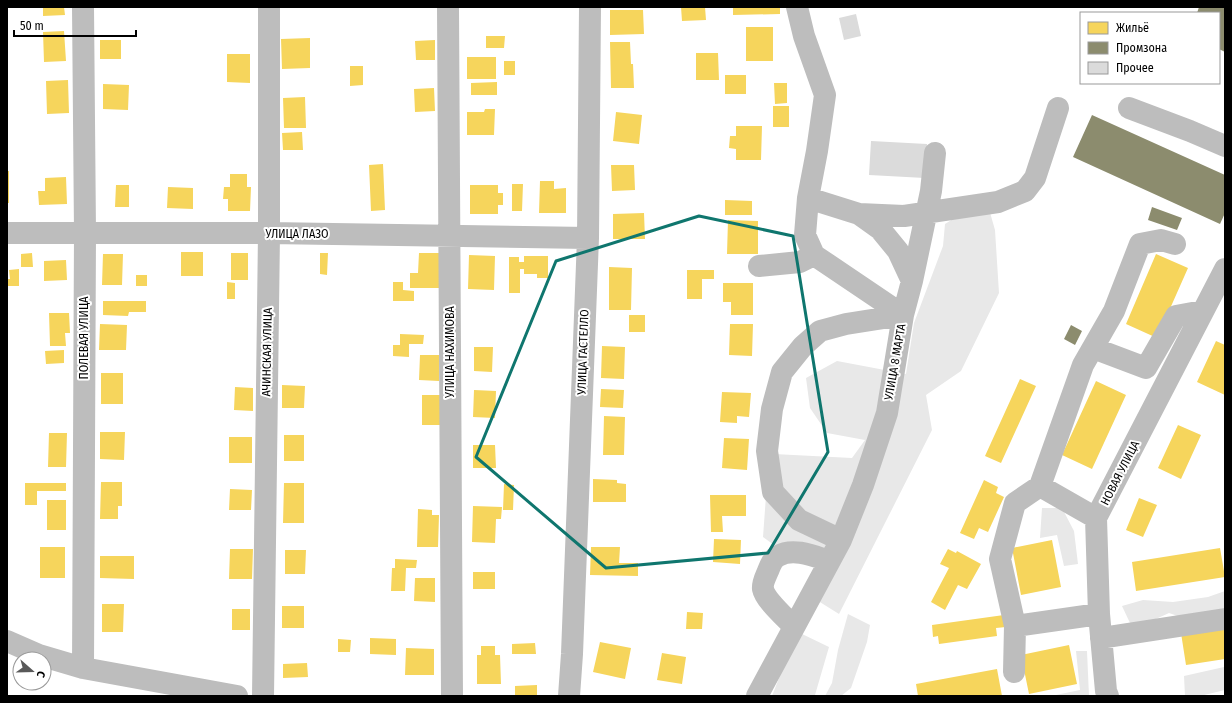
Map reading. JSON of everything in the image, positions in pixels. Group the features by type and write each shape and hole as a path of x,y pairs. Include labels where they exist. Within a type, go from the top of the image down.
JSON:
{"street":[{"name":"ПОЛЕВАЯ УЛИЦА","path":"83,7 85,233 83,668"},
{"name":"АЧИНСКАЯ УЛИЦА","path":"263,696 269,233 269,7"},
{"name":"УЛИЦА НАХИМОВА","path":"448,7 452,696"},
{"name":"УЛИЦА ГАСТЕЛЛО","path":"570,696 588,238 590,7"},
{"name":"УЛИЦА 8 МАРТА","path":"757,696 840,540 863,485 887,413 903,315 814,255 804,235 808,198 817,152 825,95 804,36 797,7"},
{"path":"808,198 859,214 904,216 998,202 1025,191 1035,178 1058,108"},
{"path":"1129,108 1225,146"},
{"path":"840,540 799,520 773,492 767,451 772,409 782,372 803,346 820,332 846,324 903,315 932,191 935,153"},
{"path":"859,214 880,229 898,251 912,281"},
{"name":"УЛИЦА ЛАЗО","path":"7,233 269,233 588,238"},
{"path":"1014,672 1015,626 1000,559 1015,503 1040,486 1083,365 1114,311 1140,244 1161,240 1175,244"},
{"path":"759,266 800,262 814,255"},
{"name":"НОВАЯ УЛИЦА","path":"1108,696 1106,691 1099,614 1096,518 1225,269"},
{"path":"1093,348 1146,368 1176,316 1203,311"},
{"path":"1040,486 1096,518"},
{"path":"794,627 769,600 763,588 764,579 770,565 778,556 792,551 829,561"},
{"path":"1015,626 1099,614"},
{"path":"1101,638 1225,619"},
{"path":"7,641 39,655 83,668 237,696"}],"highlighted area":[{"path":"699,216 793,236 828,452 768,553 606,568 476,457 556,261"}],"shaded area":[{"path":"972,207 989,209 995,230 999,293 961,371 926,395 932,430 839,614 815,599 837,556 774,545 763,537 766,496 774,454 852,458 865,440 827,433 810,408 806,378 837,361 906,374 914,323 943,246 945,224"},
{"path":"1042,508 1062,508 1074,531 1078,564 1064,566 1057,535 1040,538"},
{"path":"1225,591 1225,612 1189,620 1169,613 1147,623 1130,623 1122,606 1143,600 1173,602 1208,597"},
{"path":"848,614 870,625 867,642 851,688 841,696 825,696 832,683 838,650"},
{"path":"800,633 829,647 815,695 772,696 785,663"},
{"path":"1076,651 1087,651 1089,696 1051,696 1080,690"},
{"path":"1225,667 1225,690 1200,696 1185,696 1184,676"}],"building: Жильё":[{"path":"43,7 64,7 65,15 43,16"},
{"path":"681,7 705,7 706,20 682,21"},
{"path":"733,7 780,7 780,14 733,15"},
{"path":"610,10 643,10 644,34 610,35"},
{"path":"746,27 773,27 773,61 746,61"},
{"path":"64,31 66,61 44,62 43,32"},
{"path":"486,36 505,36 504,48 486,48"},
{"path":"310,38 310,68 282,69 281,39"},
{"path":"100,40 121,40 121,59 100,59"},
{"path":"435,40 435,60 416,60 415,41"},
{"path":"610,42 630,42 634,88 611,88"},
{"path":"696,53 718,53 719,80 696,80"},
{"path":"227,54 250,54 250,83 227,82"},
{"path":"467,57 496,57 496,79 467,79"},
{"path":"504,61 515,61 515,75 504,75"},
{"path":"350,66 363,66 363,85 350,86"},
{"path":"725,75 746,75 746,94 725,94"},
{"path":"68,80 69,113 47,114 46,81"},
{"path":"497,82 497,95 471,95 471,83"},
{"path":"774,83 787,83 787,103 775,104"},
{"path":"103,84 129,85 128,110 103,109"},
{"path":"434,88 435,111 415,112 414,89"},
{"path":"305,97 306,128 284,128 283,98"},
{"path":"773,106 789,106 789,127 773,127"},
{"path":"485,109 495,109 494,135 467,135 467,112 484,112"},
{"path":"616,112 642,115 639,144 613,141"},
{"path":"736,126 762,126 761,160 736,160 736,149 729,148 730,136 736,136"},
{"path":"302,132 303,150 283,150 282,133"},
{"path":"383,164 385,210 371,211 369,165"},
{"path":"611,165 634,165 635,190 612,191"},
{"path":"7,171 9,171 9,203 7,203"},
{"path":"230,174 247,174 247,187 251,187 250,211 228,211 228,199 223,199 224,187 230,187"},
{"path":"66,177 67,204 39,205 38,191 45,191 45,178"},
{"path":"540,181 554,181 554,189 566,188 566,213 539,213"},
{"path":"512,184 523,184 522,211 512,211"},
{"path":"116,185 129,185 129,207 115,207"},
{"path":"470,185 498,185 498,193 503,193 503,205 498,205 498,214 470,214"},
{"path":"168,187 193,188 193,209 167,208"},
{"path":"725,200 752,201 752,215 725,215"},
{"path":"644,213 645,239 613,239 613,214"},
{"path":"728,220 758,221 758,254 727,254"},
{"path":"181,252 203,252 203,276 181,276"},
{"path":"32,253 33,267 21,267 21,254"},
{"path":"231,253 248,253 248,280 231,280"},
{"path":"320,253 328,253 327,275 320,274"},
{"path":"419,253 440,253 439,288 410,288 410,273 418,273"},
{"path":"103,254 123,254 122,285 102,285"},
{"path":"1156,254 1188,268 1157,338 1126,324"},
{"path":"469,255 495,256 494,290 468,289"},
{"path":"524,256 548,256 548,278 537,278 537,274 524,274 524,269 520,269 520,293 509,293 509,257 519,257 519,262 524,262"},
{"path":"66,260 67,280 44,281 44,261"},
{"path":"609,267 632,268 631,310 609,310"},
{"path":"19,269 19,286 7,286 7,279 10,279 9,270"},
{"path":"687,270 714,270 714,279 702,279 702,299 687,299"},
{"path":"136,275 147,275 147,286 136,286"},
{"path":"227,282 235,283 235,299 227,299"},
{"path":"393,282 403,282 403,290 414,291 414,301 393,301"},
{"path":"723,283 753,283 753,315 731,315 731,302 723,302"},
{"path":"103,301 146,301 146,312 129,312 128,316 103,315"},
{"path":"49,313 69,313 70,333 65,333 66,346 50,346"},
{"path":"629,315 645,315 645,332 629,332"},
{"path":"100,324 127,325 126,350 99,350"},
{"path":"730,324 753,324 752,356 729,355"},
{"path":"400,334 424,335 423,344 409,344 409,357 393,356 393,345 400,345"},
{"path":"1216,341 1225,345 1225,395 1197,382"},
{"path":"602,346 625,347 624,379 601,378"},
{"path":"474,347 493,347 492,372 474,371"},
{"path":"64,350 64,363 46,364 45,351"},
{"path":"420,355 439,355 439,381 419,380"},
{"path":"101,373 123,373 123,404 101,404"},
{"path":"1020,379 1036,386 1001,463 985,456"},
{"path":"1096,381 1126,395 1092,469 1062,455"},
{"path":"282,385 305,386 304,408 282,408"},
{"path":"235,387 253,388 253,411 234,410"},
{"path":"601,389 624,390 623,408 600,407"},
{"path":"474,390 496,391 495,418 473,417"},
{"path":"722,392 751,393 749,417 737,416 737,423 720,422"},
{"path":"422,395 441,395 441,425 422,425"},
{"path":"604,416 625,417 624,455 603,455"},
{"path":"1178,425 1201,435 1181,479 1158,468"},
{"path":"100,432 125,432 124,460 100,459"},
{"path":"49,433 67,433 66,467 48,467"},
{"path":"284,435 304,435 304,461 284,461"},
{"path":"229,437 252,437 252,463 229,463"},
{"path":"724,438 749,439 747,470 722,468"},
{"path":"473,445 495,445 496,468 473,468"},
{"path":"593,479 617,480 617,483 626,484 626,502 593,502"},
{"path":"984,480 998,487 996,493 1004,497 988,532 979,528 974,539 960,533"},
{"path":"101,482 122,482 122,506 118,506 118,519 100,519"},
{"path":"25,483 66,483 66,491 37,491 37,505 25,505"},
{"path":"284,483 304,483 304,523 283,523"},
{"path":"504,484 514,485 513,510 503,510"},
{"path":"230,489 252,490 251,510 229,510"},
{"path":"710,495 746,495 746,516 722,516 723,532 711,532"},
{"path":"1139,498 1157,505 1143,537 1126,530"},
{"path":"47,500 66,500 66,530 47,530"},
{"path":"473,506 502,507 501,519 496,519 495,543 472,542"},
{"path":"418,509 432,510 432,515 439,515 438,547 417,547"},
{"path":"714,539 741,540 740,564 713,562"},
{"path":"1052,540 1061,587 1021,595 1012,548"},
{"path":"40,547 65,547 65,578 40,578"},
{"path":"591,547 620,547 619,563 638,563 638,576 590,575"},
{"path":"1220,548 1225,577 1136,591 1132,562"},
{"path":"230,549 253,549 252,579 229,579"},
{"path":"948,549 956,553 957,551 981,564 967,589 958,585 945,610 931,602 949,568 940,564"},
{"path":"285,550 306,550 305,574 285,574"},
{"path":"100,556 134,556 134,579 100,578"},
{"path":"395,559 417,560 416,568 406,568 405,591 391,591 392,568 395,568"},
{"path":"473,572 495,572 495,589 473,589"},
{"path":"415,578 435,578 435,602 414,601"},
{"path":"102,604 124,604 123,632 102,632"},
{"path":"282,606 304,606 304,628 282,628"},
{"path":"232,609 250,609 250,630 232,630"},
{"path":"687,612 703,613 702,629 686,629"},
{"path":"1004,615 1006,627 996,628 997,636 939,644 938,636 933,637 932,625"},
{"path":"1225,626 1225,659 1186,665 1181,633"},
{"path":"370,638 396,639 396,655 370,654"},
{"path":"338,639 351,640 350,652 338,652"},
{"path":"600,642 631,648 625,679 593,672"},
{"path":"535,643 536,654 512,654 512,644"},
{"path":"1069,645 1077,684 1029,694 1021,655"},
{"path":"481,646 495,646 495,655 500,655 501,684 477,684 477,655 481,655"},
{"path":"406,648 434,649 434,675 405,675"},
{"path":"662,653 686,657 682,684 657,680"},
{"path":"307,663 308,677 283,678 283,664"},
{"path":"997,669 1002,696 918,696 916,684"},
{"path":"537,685 537,696 515,696 515,686"}],"building: Промзона":[{"path":"1199,7 1225,7 1225,52 1220,50 1220,12 1197,12"},
{"path":"1092,115 1225,175 1225,213 1220,224 1073,157"},
{"path":"1152,207 1182,218 1177,230 1148,220"},
{"path":"1071,325 1082,331 1075,345 1064,339"}],"building: Прочее":[{"path":"856,14 861,36 844,40 839,18"},
{"path":"871,141 927,144 925,178 869,175"}]}
